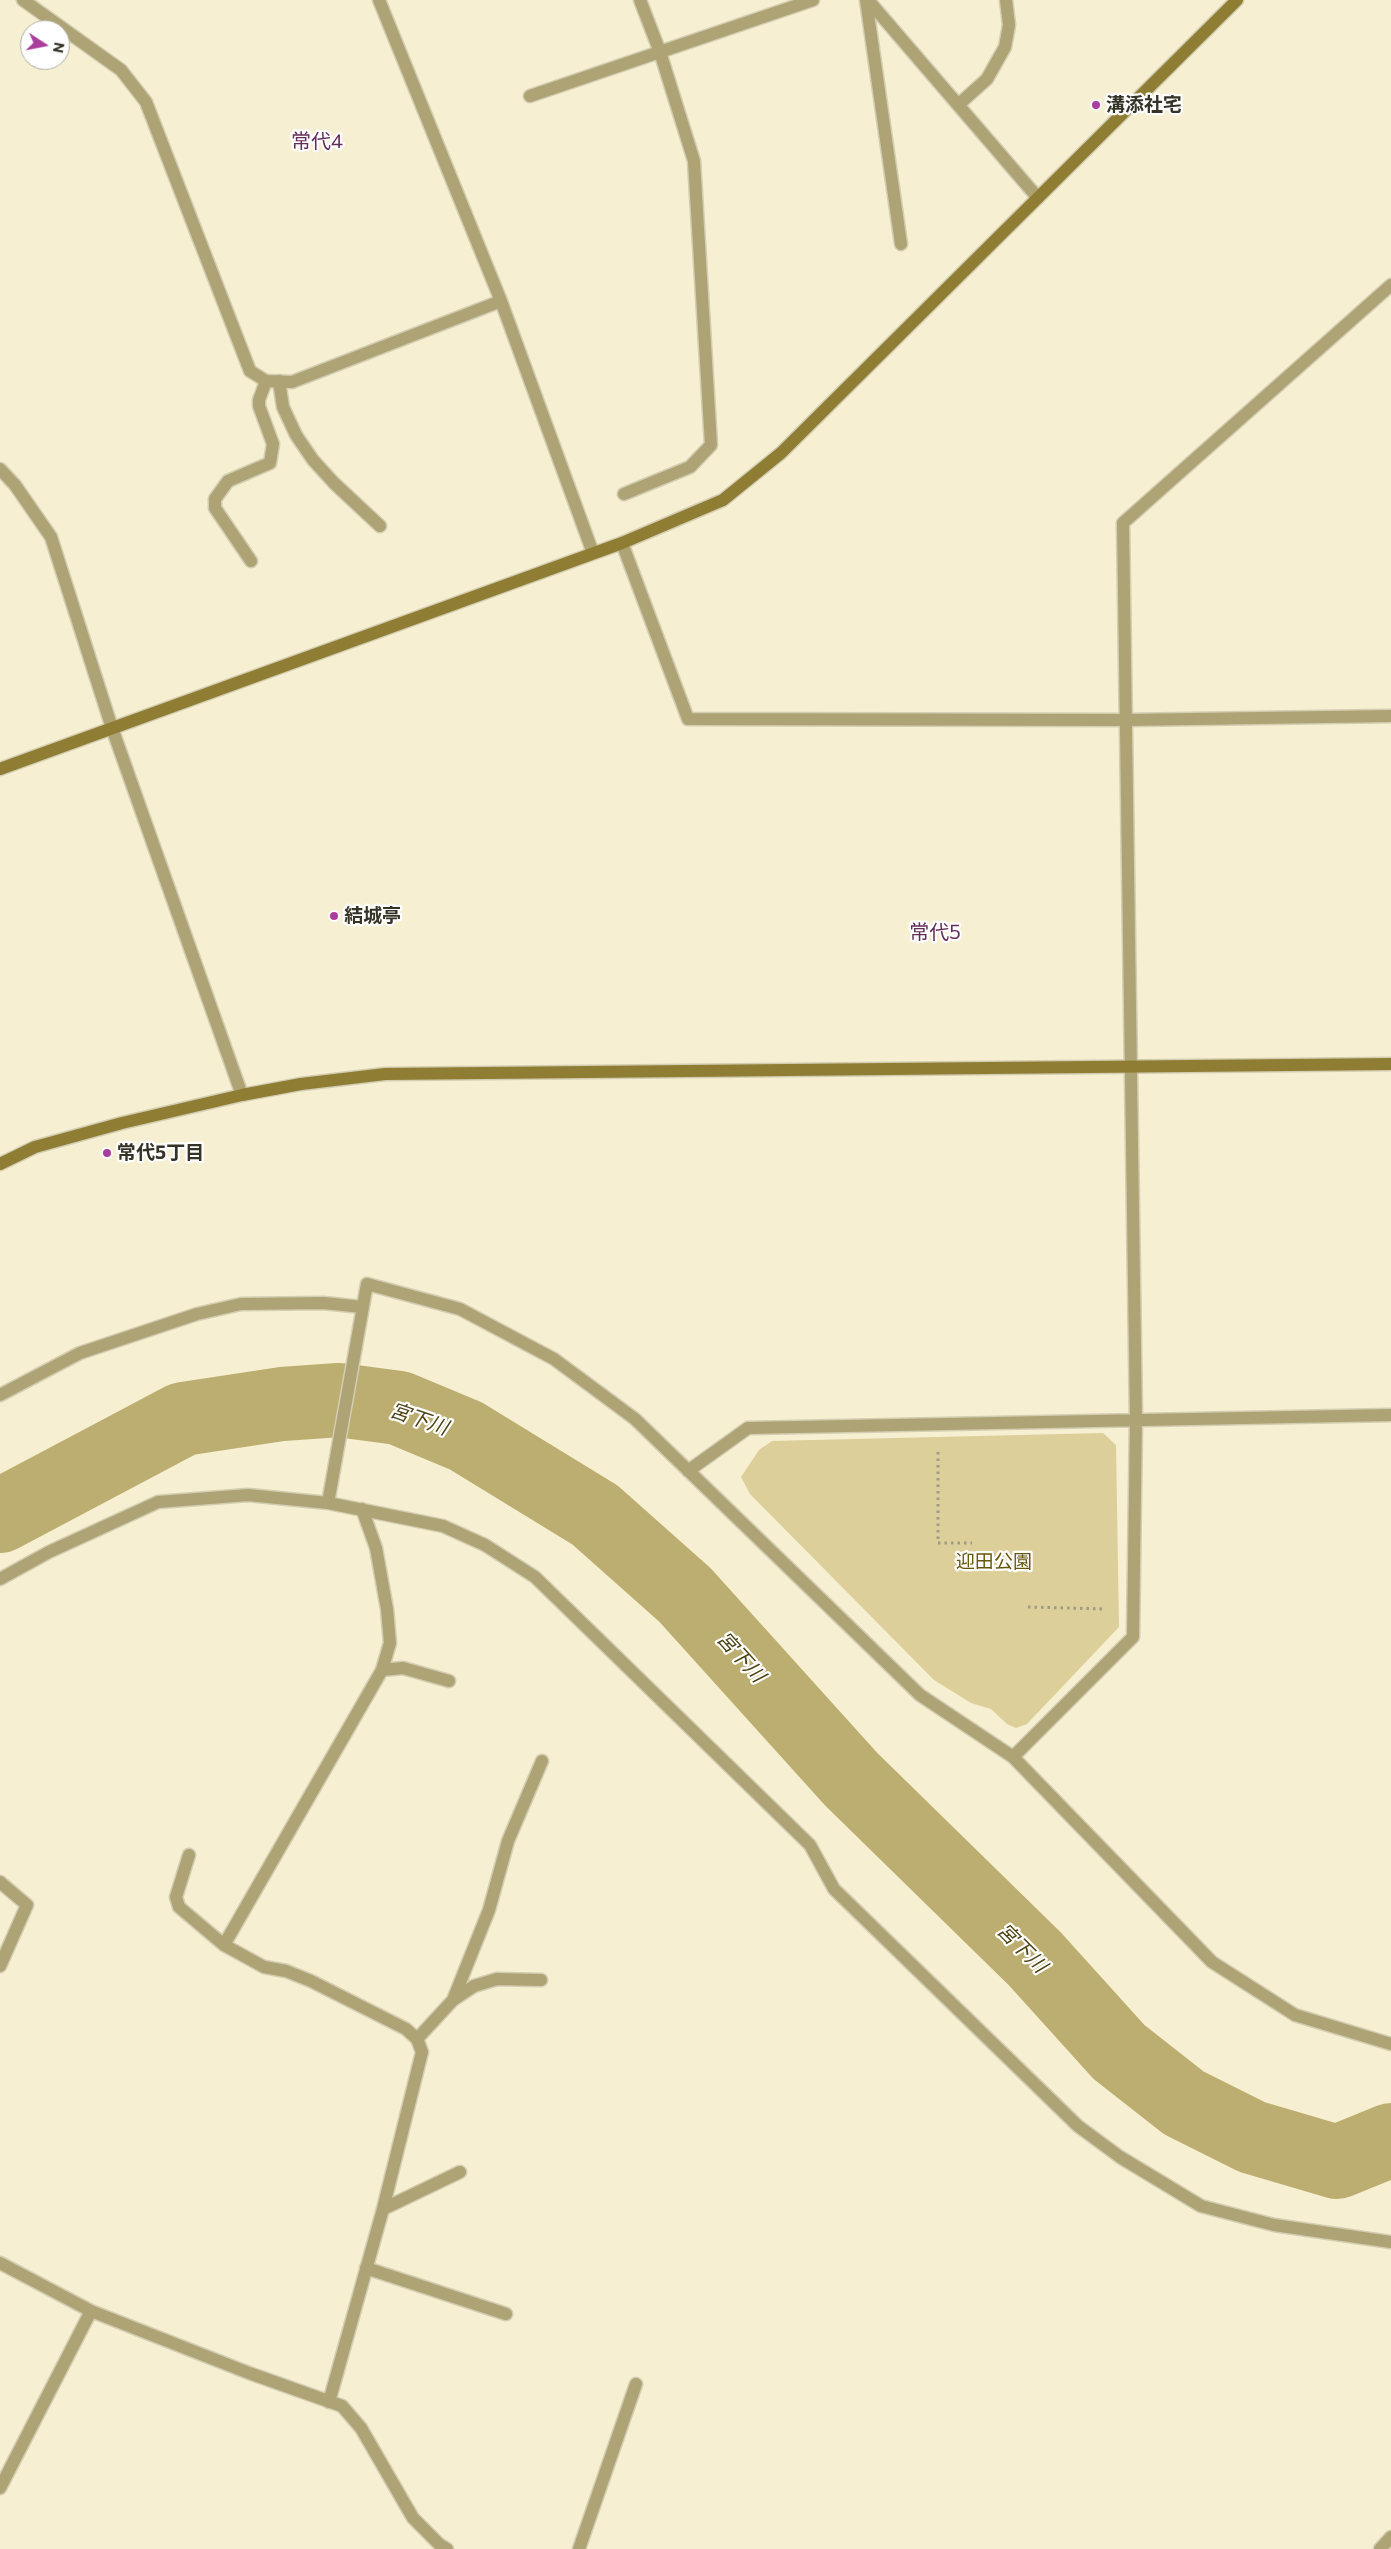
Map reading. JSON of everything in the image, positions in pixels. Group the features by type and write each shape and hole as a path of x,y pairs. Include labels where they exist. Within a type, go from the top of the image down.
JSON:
{"street":[{"path":"23,0 122,70 146,102 250,371 273,381 292,382 501,301"},
{"path":"379,0 501,301 593,553"},
{"path":"624,494 690,467 711,445 694,161 660,52 640,0"},
{"path":"867,0 1038,198"},
{"path":"867,0 901,244"},
{"path":"958,105 987,79 1006,47 1008,25 1006,0"},
{"path":"0,769 593,553 722,500 781,453 1237,0"},
{"path":"530,96 808,1"},
{"path":"1013,1757 1133,1637 1136,1419 1123,523 1391,285"},
{"path":"273,381 296,435 305,448 334,483 380,526"},
{"path":"251,561 215,508 215,499 228,481 270,464 274,444 259,400 273,381"},
{"path":"0,469 15,485 51,537 112,728 242,1095"},
{"path":"622,542 688,719 1127,720 1391,716"},
{"path":"0,1164 35,1147 122,1123 242,1095 301,1084 385,1074 1391,1064"},
{"path":"328,1502 367,1284 460,1309 554,1359 635,1419 920,1695 1013,1757 1212,1962 1295,2015 1391,2044"},
{"path":"0,1395 80,1353 197,1314 241,1304 324,1303 362,1307"},
{"path":"688,1471 748,1428 1136,1419 1391,1416"},
{"path":"0,1579 49,1552 158,1502 248,1496 328,1502 443,1526 485,1545 535,1577 810,1846 834,1889 1078,2126 1120,2158 1202,2206 1274,2225 1391,2242"},
{"path":"224,1945 382,1670 390,1643 387,1608 376,1548 362,1509"},
{"path":"382,1670 403,1668 449,1681"},
{"path":"453,2000 489,1910 508,1841 542,1761"},
{"path":"189,1855 176,1897 179,1906 224,1945 264,1967 286,1971 386,2018 406,2029 417,2039 422,2052 383,2209 329,2402"},
{"path":"0,1882 27,1905 0,1966"},
{"path":"417,2039 453,2000 474,1986 497,1979 541,1980"},
{"path":"383,2209 460,2172"},
{"path":"0,2264 91,2311 249,2373 342,2406 361,2428 413,2518 440,2548"},
{"path":"366,2268 506,2314"},
{"path":"0,2488 91,2311"},
{"path":"579,2549 636,2384"},
{"path":"1380,2549 1391,2538"}],"path":[{"path":"938,1424 938,1543 972,1543"},
{"path":"1028,1607 1134,1609"}],"green space":[{"name":"迎田公園","path":"1103,1433 1116,1445 1119,1627 1027,1724 1016,1728 1007,1724 991,1709 971,1703 934,1680 750,1494 741,1477 759,1450 772,1441"}],"waterway":[{"name":"宮下川","path":"0,1516 183,1419 282,1404 339,1400 399,1408 466,1436 595,1515 685,1595 851,1779 1035,1959 1119,2052 1184,2103 1252,2137 1337,2162 1391,2140"}],"place":[{"name":"溝添社宅","path":"1096,105"},
{"name":"結城亭","path":"334,916"},
{"name":"常代5丁目","path":"107,1153"}],"district":[{"name":"常代4","path":"317,141"},
{"name":"常代5","path":"935,932"}]}
